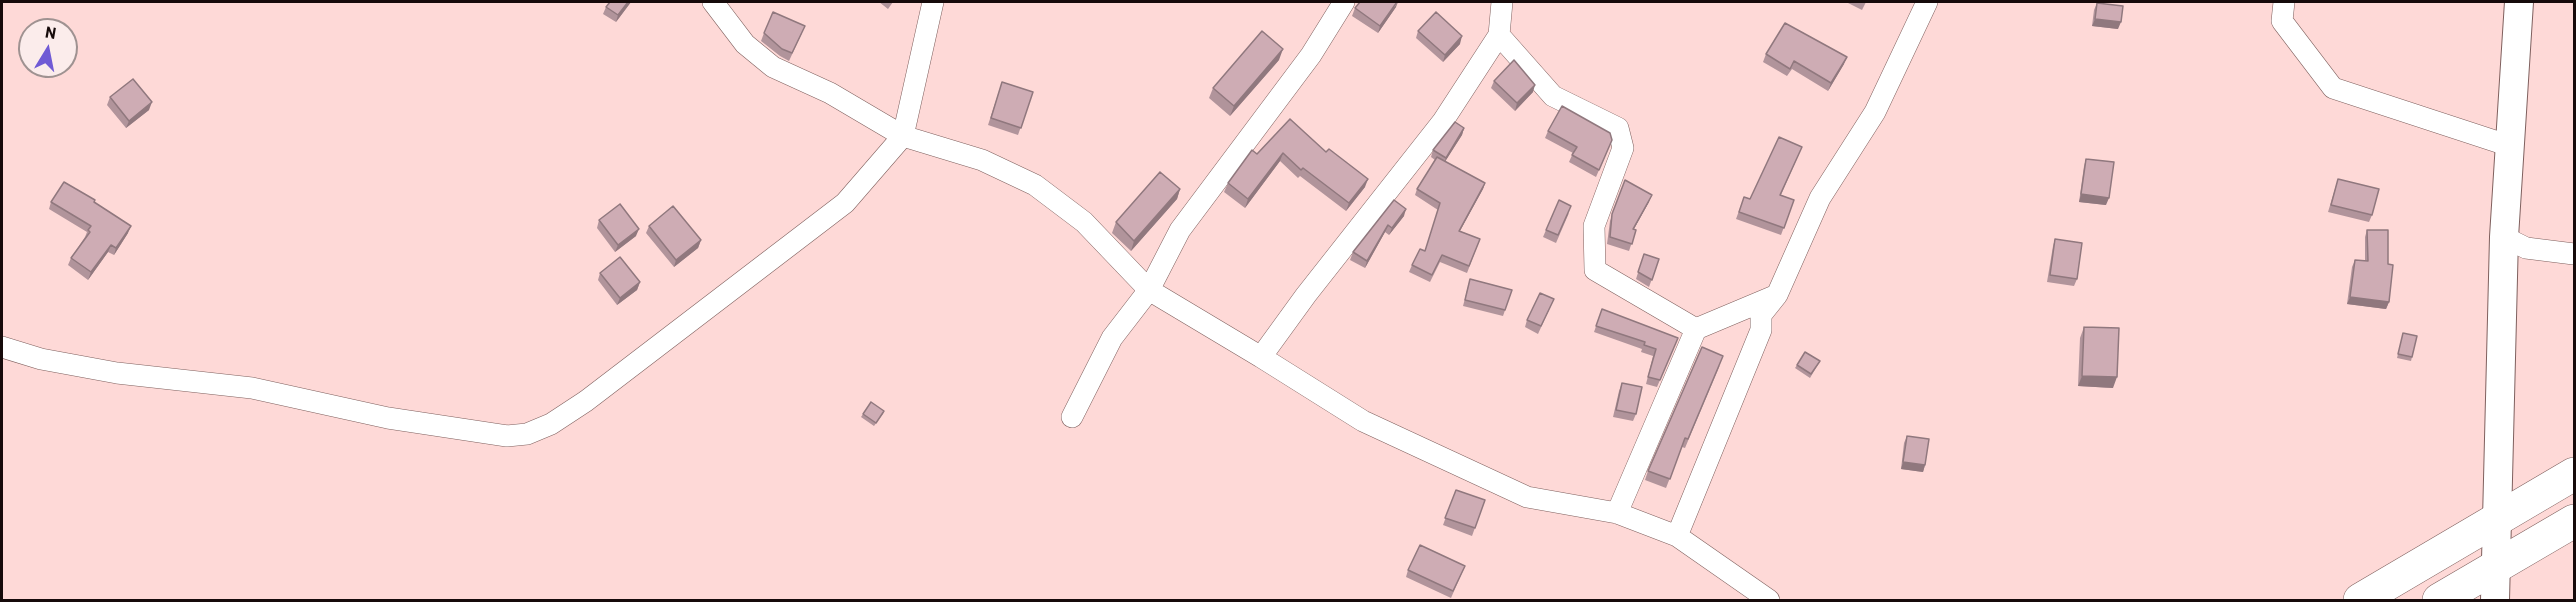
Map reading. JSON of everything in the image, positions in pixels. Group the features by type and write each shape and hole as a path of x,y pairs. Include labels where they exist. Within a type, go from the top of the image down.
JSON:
{"highway":[{"path":"2360,600 2574,474"},
{"path":"2439,600 2574,521"}],"main road":[{"path":"2495,600 2504,237 2519,2"}],"street":[{"path":"713,2 745,44 773,67 830,93 903,136 982,160 1035,185 1084,222 1149,290 1363,421 1527,497 1617,513 1677,536 1769,600"},
{"path":"2,347 41,359 117,373 252,387 388,418 507,436 527,434 551,424 586,401 845,203 903,136 933,2"},
{"path":"1072,417 1112,338 1149,290 1180,230 1311,55 1344,2"},
{"path":"1261,357 1306,295 1443,121 1499,35 1502,2"},
{"path":"1677,536 1761,330 1761,315 1777,295 1820,198 1875,112 1927,2"},
{"path":"2284,2 2282,21 2333,88 2510,146"},
{"path":"1499,35 1553,96 1618,128 1623,148 1594,226 1595,270 1696,329"},
{"path":"2504,237 2526,248 2574,254"},
{"path":"1617,513 1696,329 1777,295"}],"building":[{"path":"610,2 628,2 618,15 606,7"},
{"path":"1360,2 1397,2 1380,26 1355,8"},
{"path":"2097,3 2123,6 2121,22 2095,19"},
{"path":"773,12 805,26 792,53 782,49 764,33"},
{"path":"1436,12 1462,36 1445,55 1418,31"},
{"path":"1785,23 1847,57 1831,83 1794,61 1790,69 1766,54"},
{"path":"1262,31 1283,49 1234,106 1213,88"},
{"path":"1514,60 1535,85 1517,103 1494,81"},
{"path":"133,79 152,102 129,121 110,97"},
{"path":"1002,82 1033,92 1021,128 991,118"},
{"path":"1562,106 1610,133 1612,140 1599,170 1572,155 1577,147 1548,131"},
{"path":"1290,119 1326,152 1329,149 1368,179 1349,203 1303,168 1301,170 1283,153 1248,199 1228,183 1252,150 1257,154"},
{"path":"1455,122 1464,128 1446,158 1433,150"},
{"path":"1779,137 1802,147 1780,195 1794,200 1784,228 1739,212 1744,197 1750,199"},
{"path":"1437,157 1485,183 1459,231 1480,239 1469,266 1442,255 1432,275 1412,265 1420,249 1425,251 1440,203 1417,189"},
{"path":"2086,159 2114,162 2109,198 2081,194"},
{"path":"1160,172 1180,189 1134,241 1116,222"},
{"path":"2338,179 2379,189 2372,215 2331,205"},
{"path":"1625,180 1652,195 1633,229 1636,230 1632,244 1610,237 1612,214"},
{"path":"64,182 95,200 94,202 131,226 116,248 111,245 91,272 71,258 90,232 88,230 91,226 51,202"},
{"path":"1394,200 1406,209 1392,228 1388,225 1367,261 1353,252"},
{"path":"1559,200 1571,206 1558,235 1546,230"},
{"path":"620,204 639,229 618,245 599,220"},
{"path":"673,206 701,240 676,260 649,226"},
{"path":"2367,230 2388,230 2388,264 2393,265 2389,302 2350,297 2355,260 2368,261"},
{"path":"2055,239 2082,243 2077,279 2050,275"},
{"path":"1644,254 1659,259 1652,280 1638,272"},
{"path":"620,257 640,282 620,298 600,273"},
{"path":"1470,279 1512,290 1505,310 1465,300"},
{"path":"1540,293 1554,299 1541,326 1527,320"},
{"path":"1602,309 1678,338 1660,380 1648,377 1656,349 1644,345 1645,342 1596,326"},
{"path":"2084,327 2119,328 2117,377 2082,376"},
{"path":"2403,333 2417,336 2412,357 2398,354"},
{"path":"1702,347 1723,356 1688,439 1685,438 1670,479 1648,471"},
{"path":"1805,352 1820,361 1811,374 1797,365"},
{"path":"1622,383 1642,387 1636,414 1616,410"},
{"path":"871,402 884,411 876,423 863,414"},
{"path":"1907,436 1929,439 1925,465 1903,462"},
{"path":"1456,490 1485,500 1475,528 1445,518"},
{"path":"1420,545 1465,566 1453,591 1408,570"}]}
